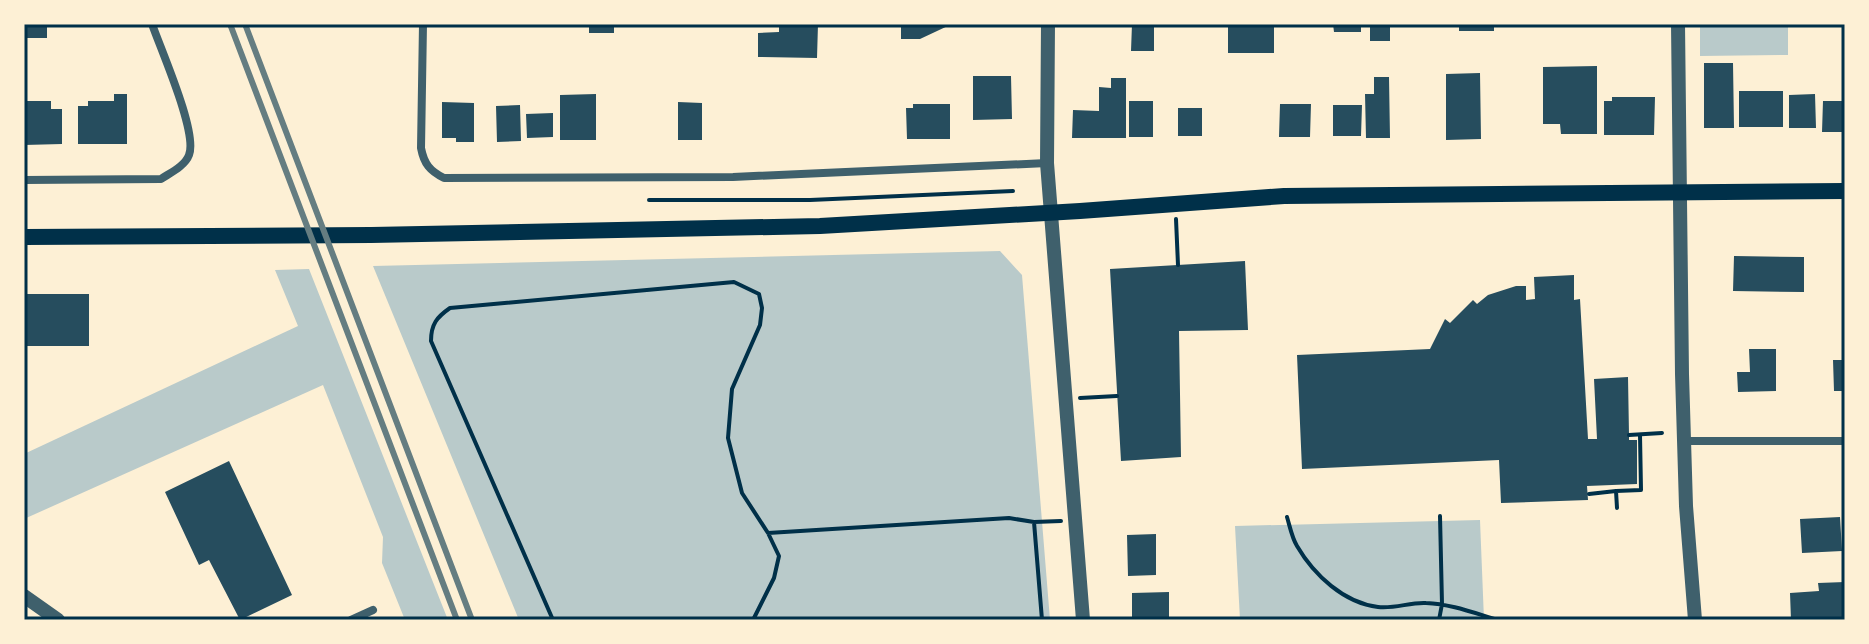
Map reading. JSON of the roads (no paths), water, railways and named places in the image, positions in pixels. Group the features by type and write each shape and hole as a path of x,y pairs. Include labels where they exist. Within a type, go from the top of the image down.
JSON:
{"main road":[{"path":"24,237 371,235 820,226 1284,196 1845,191"}],"street":[{"path":"24,180 161,179 179,167 189,155 191,133 152,24"},
{"path":"423,24 421,148 424,161 433,172 444,178 733,177 1047,163"},
{"path":"1048,24 1047,163 1083,620"},
{"path":"1678,24 1686,506 1695,620"},
{"path":"1685,441 1845,441"},
{"path":"24,596 58,620"},
{"path":"351,620 373,610"}],"railway":[{"path":"230,24 457,620"},
{"path":"245,24 472,620"}]}
